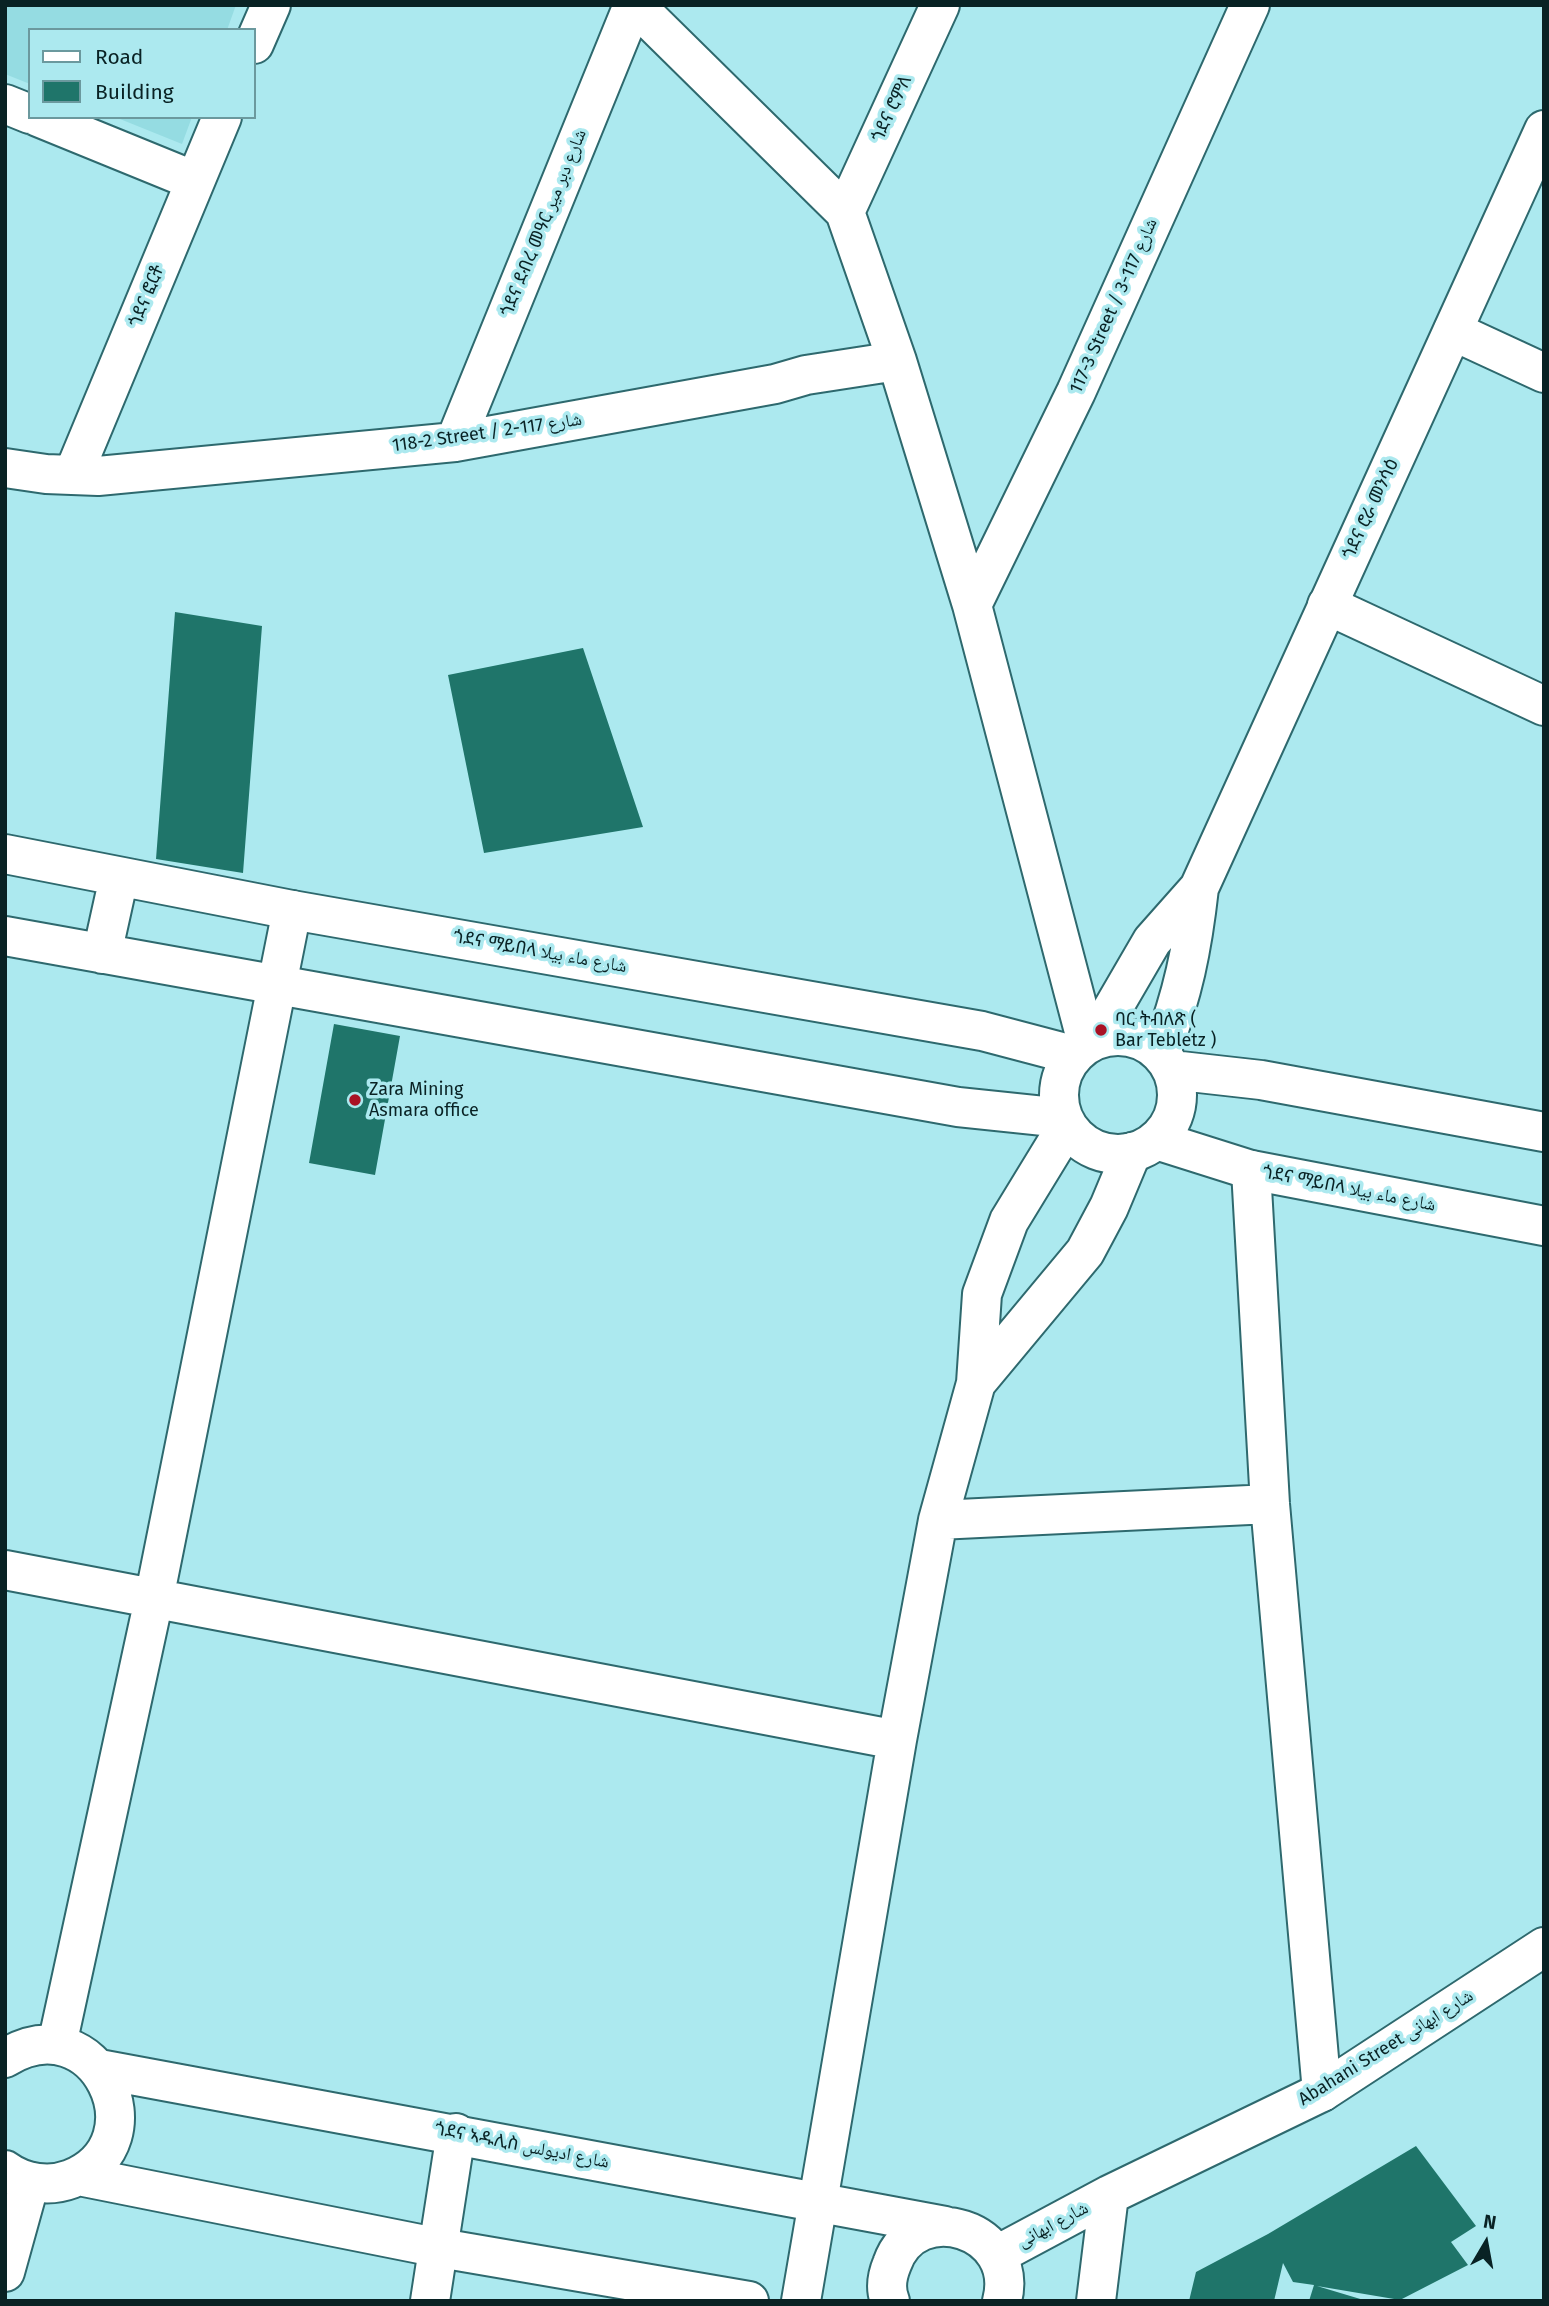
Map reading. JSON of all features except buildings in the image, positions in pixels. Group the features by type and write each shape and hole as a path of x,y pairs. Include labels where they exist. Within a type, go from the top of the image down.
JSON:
{"main road":[{"path":"256,39 271,5"},
{"path":"634,5 845,212 897,361 972,605 1085,1046"},
{"name":"ጎደና ደብረ መዓር شارع دبر مير","path":"455,442 634,5"},
{"name":"ጎደና ሮምለ","path":"845,212 940,5"},
{"name":"117-3 Street / شارع 117-3","path":"972,605 1076,392 1250,5"},
{"path":"5,104 28,113"},
{"path":"43,119 195,181"},
{"name":"ጎደና ፎርቶ","path":"73,475 221,119"},
{"name":"ጎደና ሮራ መንሳዕ","path":"1085,1046 1152,941 1199,888 1544,130"},
{"path":"1453,331 1544,373"},
{"name":"118-2 Street / شارع 117-2","path":"5,468 73,475 128,474 455,442 775,384 806,375 897,361"},
{"path":"1327,605 1544,706"},
{"name":"ጎደና ማይበላ شارع ماء بيلا","path":"5,854 292,910 982,1031 1085,1046"},
{"path":"102,954 119,877"},
{"name":"ጎደና ሮራ መንሳዕ","path":"1167,1061 1191,959 1199,888"},
{"path":"57,2045 154,1599 292,910"},
{"path":"5,936 958,1107 1065,1122"},
{"path":"976,1383 1085,1252 1144,1147 1169,1126 1177,1108 1178,1089 1167,1061 1141,1039 1118,1034 1085,1046 1063,1069 1058,1085 1065,1122 1079,1140 1096,1150 1114,1154 1144,1147"},
{"path":"1167,1061 1544,1132"},
{"path":"801,2301 897,1740 938,1520 976,1383 982,1294 1009,1221 1065,1122"},
{"name":"ጎደና ማይበላ شارع ماء بيلا","path":"1144,1147 1544,1226"},
{"path":"1251,1170 1270,1504 1322,2092"},
{"path":"938,1520 1270,1504"},
{"path":"5,1570 897,1740"},
{"name":"Abahani Street شارع ابهانى","path":"1110,2195 1322,2092 1544,1947"},
{"path":"5,2272 18,2176 63,2182 79,2176 96,2163 108,2146 115,2127 116,2107 110,2087 99,2069 73,2049 57,2045 37,2045 10,2051"},
{"name":"ጎደና ኣዱሊስ شارع اديولس","path":"99,2069 456,2133 945,2226 975,2234 988,2243 997,2255"},
{"path":"430,2301 456,2133"},
{"path":"79,2176 440,2248 749,2301"},
{"path":"1096,2301 1110,2195"},
{"name":"شارع ابهانى","path":"997,2255 1110,2195"},
{"path":"890,2301 888,2275 895,2255 908,2240 925,2230 945,2226"},
{"path":"997,2255 1005,2290 1002,2301"}],"shaded area":[{"path":"5,5 236,5 228,28 28,28 28,83 5,74"},
{"path":"120,119 191,119 182,144"}],"place":[{"name":"ባር ትብለጽ ( Bar Tebletz )","path":"1101,1030"},
{"name":"Zara Mining Asmara office","path":"355,1100"}]}
